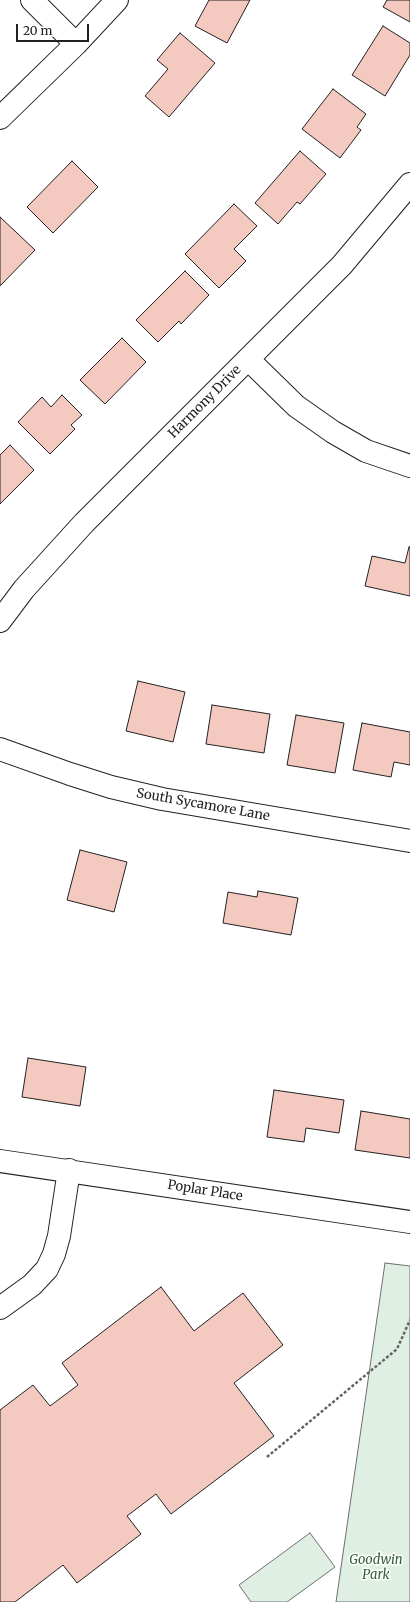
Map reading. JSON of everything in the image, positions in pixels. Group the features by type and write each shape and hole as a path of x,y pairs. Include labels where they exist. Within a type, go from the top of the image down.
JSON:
{"street":[{"path":"32,0 76,44"},
{"path":"0,118 76,44 117,0"},
{"name":"Harmony Drive","path":"0,621 24,589 84,523 342,265 410,184"},
{"path":"248,359 296,406 334,432 366,451 410,466"},
{"name":"South Sycamore Lane","path":"0,749 111,787 162,799 410,841"},
{"name":"Poplar Place","path":"0,1161 69,1170 410,1222"},
{"path":"0,1308 32,1285 47,1269 54,1254 59,1236 69,1170"}],"path":[{"path":"267,1457 397,1349 410,1320"}],"green space":[{"name":"Goodwin Park","path":"385,1263 410,1266 410,1602 336,1602"},
{"path":"310,1533 335,1567 287,1602 251,1602 239,1585"}],"building":[{"path":"209,0 250,0 227,43 195,26"},
{"path":"387,0 410,0 410,22 383,7"},
{"path":"383,26 410,43 410,55 385,96 352,75"},
{"path":"180,33 215,63 169,117 145,96 168,69 157,60"},
{"path":"333,89 366,114 357,127 361,130 340,158 302,129"},
{"path":"300,151 326,174 300,204 297,202 278,224 255,203"},
{"path":"72,161 98,187 53,233 27,207"},
{"path":"234,204 257,226 234,249 246,261 219,288 185,254"},
{"path":"0,217 35,250 0,286"},
{"path":"185,271 209,295 181,324 179,321 158,342 136,320"},
{"path":"122,338 146,362 105,404 80,380"},
{"path":"62,395 82,415 71,425 75,429 50,454 18,422 42,397 51,407"},
{"path":"10,445 34,470 0,504 0,455"},
{"path":"409,547 410,596 365,586 372,556 405,563"},
{"path":"138,681 185,692 173,742 126,731"},
{"path":"212,705 270,714 264,753 206,744"},
{"path":"296,715 344,723 335,773 287,765"},
{"path":"362,723 410,732 410,765 394,762 391,777 353,770"},
{"path":"80,850 127,862 114,912 67,900"},
{"path":"258,891 298,898 291,935 223,923 228,892 257,897"},
{"path":"28,1058 86,1067 80,1106 22,1097"},
{"path":"274,1090 344,1100 339,1133 306,1128 304,1142 267,1137"},
{"path":"361,1111 410,1119 410,1158 355,1150"},
{"path":"161,1287 194,1331 243,1293 283,1345 234,1383 274,1436 171,1514 156,1494 127,1516 141,1534 77,1583 63,1565 15,1602 0,1602 0,1410 33,1385 50,1406 78,1385 62,1363"}]}
